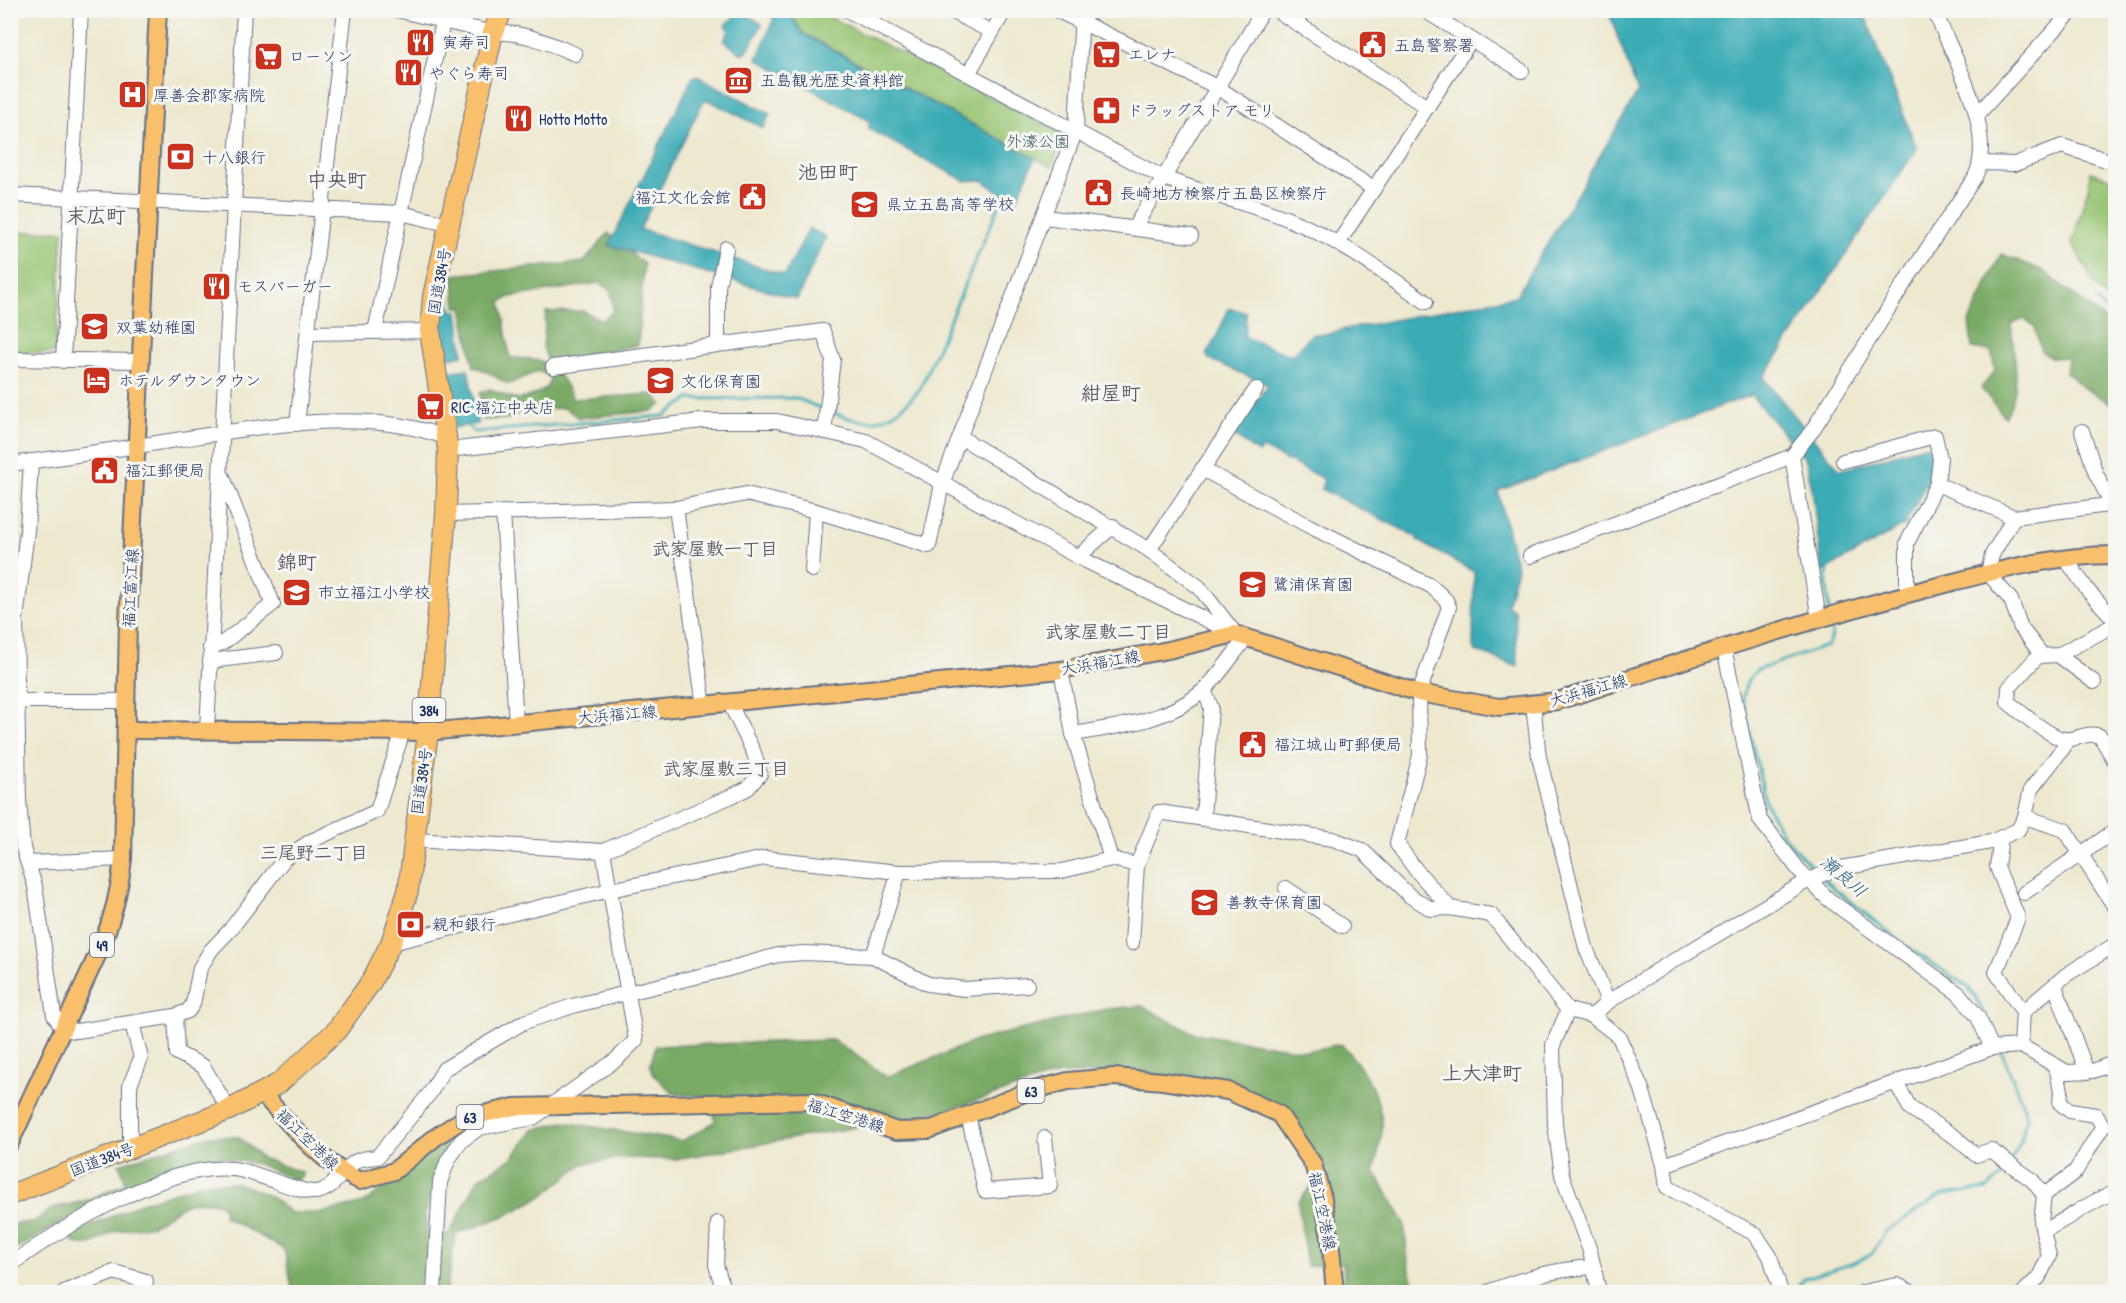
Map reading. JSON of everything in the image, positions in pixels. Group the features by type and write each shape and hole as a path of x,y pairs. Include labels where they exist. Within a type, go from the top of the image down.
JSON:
{"highway":[{"name":"国道384号","path":"10,1195 229,1110 262,1094 295,1070 336,1031 371,982 391,943 408,891 428,732 446,514 448,444 430,331 437,270 451,225 493,33 502,10"}],"main road":[{"name":"福江富江線","path":"10,1143 112,922 120,891 137,446 158,10"},
{"name":"大浜福江線","path":"126,730 428,732 1061,670 1241,635 1419,693 1499,707 1558,701 1819,619 1989,573 2065,558 2115,555"},
{"name":"福江空港線","path":"262,1094 295,1131 342,1173 360,1180 394,1171 437,1136 463,1119 514,1107 811,1101 897,1131 929,1130 1030,1091 1068,1081 1114,1077 1163,1081 1228,1091 1279,1114 1313,1164 1323,1199 1335,1293"}],"street":[{"path":"63,361 81,10"},
{"path":"207,730 236,204 244,10"},
{"path":"297,424 345,10"},
{"path":"397,10 493,33 508,32 547,42 575,54"},
{"path":"847,10 873,16 968,74 1162,177 1287,218 1339,242 1426,302"},
{"path":"949,10 992,32"},
{"path":"968,74 1005,10"},
{"path":"1056,10 1082,17 1217,87 1374,189"},
{"path":"1134,228 1162,177 1263,10"},
{"path":"1276,10 1427,107"},
{"path":"1424,10 1522,71"},
{"path":"1530,556 1792,456 1812,431 1982,163 1980,125 1977,115 1934,10"},
{"path":"1977,115 2073,10"},
{"path":"446,514 676,508 746,494 816,511 929,546 942,484 1045,217 1076,130 1082,17"},
{"path":"375,331 443,22"},
{"path":"1339,242 1471,40"},
{"path":"1982,163 2015,164 2062,147 2115,163"},
{"path":"10,195 401,213 451,225"},
{"path":"1045,217 1191,236"},
{"path":"718,343 718,287 726,248"},
{"path":"309,333 430,331"},
{"path":"553,367 718,343 823,331 833,360 824,432"},
{"path":"10,359 141,362"},
{"path":"1149,550 1256,389"},
{"path":"10,464 223,432 297,424 397,425 420,428 448,444 702,422 777,421 866,441 1078,557 1241,635"},
{"path":"1936,484 2014,517 2114,504 2096,474 2082,431"},
{"path":"1843,461 1935,436 1940,459 1936,484 1907,543 1907,594"},
{"path":"960,437 982,447 1149,550 1199,588 1241,635"},
{"path":"1792,456 1819,619"},
{"path":"31,461 27,531 16,619 14,800 23,848 35,886 54,1015 63,1029 76,1031 132,1023 175,1016 188,1011 193,1004 200,968 211,950 230,930 285,858 311,842 377,811 403,731"},
{"path":"1202,469 1309,526 1431,586 1446,600 1449,608 1419,693 1420,755 1397,844 1450,908"},
{"path":"210,655 273,604 221,472"},
{"path":"676,508 704,706"},
{"path":"812,570 816,511"},
{"path":"503,512 516,724"},
{"path":"2014,517 1992,555 1989,573 2011,600 2021,628 2039,651 2038,656 2009,688 2006,696 2008,702 2052,734 2064,739 2091,733 2100,736 2115,763"},
{"path":"1078,557 1113,526"},
{"path":"2038,656 2058,655 2115,622 2088,592 2065,558"},
{"path":"1073,734 1149,720 1174,710 1204,690 1241,635"},
{"path":"1724,648 1760,820 1809,880 1828,899 1959,994 1978,1017 1992,1048"},
{"path":"210,655 276,653"},
{"path":"2058,655 2094,682"},
{"path":"1061,670 1073,734 1111,859"},
{"path":"1203,818 1211,707 1204,690"},
{"path":"16,700 127,701"},
{"path":"413,840 603,851 734,795 748,788 760,774 754,753 730,704"},
{"path":"1533,704 1539,757 1586,948 1608,1002"},
{"path":"1592,1016 1608,1002 1809,880 1835,869 1991,842 2018,830 2025,817 2031,789 2064,747 2064,739"},
{"path":"1132,943 1137,865 1159,812 1333,839 1362,850 1410,896 1431,909 1450,908 1491,915 1568,1010 1592,1016 1619,1036 1642,1089 1664,1166 1667,1187 1755,1234 1770,1256 1781,1293"},
{"path":"2025,817 2065,830 2115,909"},
{"path":"2024,892 2115,830"},
{"path":"2001,837 1997,867 2018,918 1996,972 2023,1012 2021,1046"},
{"path":"434,1293 440,1182 448,1160 461,1141 479,1128 533,1118 587,1082 630,1049 636,1040 603,851"},
{"path":"391,943 610,890 765,858 899,872 1062,871 1111,859 1137,865"},
{"path":"28,863 123,859"},
{"path":"873,956 899,872"},
{"path":"1286,888 1342,926"},
{"path":"2023,1012 2066,975 2115,944"},
{"path":"10,1265 85,1217 181,1174 217,1167 237,1169 314,1193 331,1186 357,1160 377,1157 430,1093 444,1069 524,1022 576,1005 721,971 778,955 873,956 928,984 964,989 1027,985"},
{"path":"2055,986 2087,1072"},
{"path":"1568,1010 1553,1045 1555,1125 1562,1175 1590,1251 1599,1293"},
{"path":"175,1016 177,1053 203,1066 229,1110"},
{"path":"130,1148 130,1085 141,1058 132,1023"},
{"path":"1664,1166 1992,1048 2021,1046 2067,1072 2087,1072 2115,1062"},
{"path":"2044,1195 2075,1172 2103,1126 2096,1115 2070,1111 2060,1103 2061,1091 2056,1066"},
{"path":"1896,1083 1910,1108 1955,1137 1976,1155 1991,1150 2032,1180 2044,1195 2041,1223 2049,1256 2039,1277 2024,1293"},
{"path":"968,1115 985,1191 1050,1186 1046,1138"},
{"path":"2043,1231 2068,1219 2089,1203 2115,1191"},
{"path":"718,1223 716,1265 724,1293"},
{"path":"1488,1293 1561,1268 1594,1267"},
{"path":"64,1293 114,1272 146,1281 141,1293"},
{"path":"1334,1272 1342,1293"},
{"path":"1863,1293 1897,1286 1911,1293"}],"green space":[{"name":"外濠公園","path":"789,11 817,11 1064,134 1052,167 803,33"},
{"path":"2090,172 2115,180 2115,309 2094,284 2072,243 2089,185"},
{"path":"63,231 55,353 11,352 11,232"},
{"path":"608,233 644,264 638,345 548,362 543,347 546,312 583,311 602,320 613,311 611,291 599,283 510,297 501,302 510,358 533,359 549,365 562,378 573,399 653,394 662,404 652,411 579,418 565,408 521,411 508,419 483,420 480,393 490,389 513,398 525,398 547,388 551,376 538,371 509,384 474,367 462,307 456,307 453,275 584,262"},
{"path":"2001,254 2042,270 2115,327 2115,406 2085,389 2066,372 2068,357 2053,358 2041,351 2034,326 2025,319 2011,324 2016,384 2011,407 2005,417 1981,388 1995,371 1991,351 1972,348 1969,322"},
{"path":"1142,1006 1193,1033 1307,1051 1341,1044 1363,1072 1379,1107 1382,1130 1374,1171 1404,1222 1408,1263 1414,1284 1408,1292 1345,1292 1343,1263 1307,1266 1298,1202 1326,1167 1283,1106 1147,1073 1060,1074 937,1113 676,1159 620,1158 583,1164 542,1196 507,1215 456,1234 446,1292 293,1292 284,1249 223,1216 224,1209 219,1203 200,1201 187,1203 153,1225 116,1231 89,1245 74,1243 71,1235 141,1203 205,1182 237,1183 270,1196 291,1213 321,1213 364,1203 418,1161 441,1137 448,1147 425,1212 428,1241 450,1233 478,1179 512,1158 533,1130 563,1122 682,1141 715,1122 712,1097 674,1094 654,1075 650,1064 656,1046 834,1040 887,1077 978,1040 1106,1009"},
{"path":"209,1136 239,1137 262,1158 303,1173 298,1181 258,1164 215,1157 174,1168 87,1208 11,1252 11,1224 33,1222 53,1208 85,1201 126,1183 119,1164"}],"water":[{"path":"741,11 762,24 747,51 742,54 724,41 729,31 725,25"},
{"path":"762,11 787,11 803,34 1035,158 1015,203 982,180 965,181 868,129 870,123 864,118 757,59 774,18"},
{"path":"1608,11 1863,11 1917,149 1763,378 1840,470 1927,445 1931,451 1933,470 1905,525 1822,572 1812,489 1806,460 1751,395 1498,491 1517,568 1507,606 1515,611 1518,667 1475,651 1473,647 1474,572 1417,540 1417,537 1321,489 1324,479 1262,448 1258,453 1232,434 1268,385 1209,359 1206,354 1212,347 1229,308 1246,312 1245,337 1292,356 1312,334 1329,334 1345,329 1347,332 1347,329 1516,296 1638,92"},
{"path":"697,76 770,114 763,128 708,100 703,102 640,229 785,275 809,228 826,237 797,299 609,245 693,77"},
{"path":"442,292 447,292 452,311 458,311 463,355 444,359 438,317"},
{"path":"468,369 478,424 454,428 446,372"}],"waterway":[{"path":"831,412 858,420 880,419 900,409 920,389 1004,194"},
{"path":"2097,301 2116,320"},
{"path":"468,426 474,432 664,416 689,399 796,398 822,409"},
{"name":"瀬良川","path":"1829,611 1826,577 1830,564"},
{"name":"瀬良川","path":"1816,872 1782,834 1766,804 1743,701 1747,684 1757,670 1827,646 1832,636 1830,621"},
{"name":"瀬良川","path":"1823,879 1904,945 1968,987 1975,996 1998,1043"},
{"name":"瀬良川","path":"2002,1052 2027,1116 2021,1141 2011,1160"},
{"name":"瀬良川","path":"1798,1292 1799,1284 1805,1278 1854,1263 1872,1254 1885,1232 1941,1195 1987,1189 2004,1174 2008,1166"}],"place":[{"name":"寅寿司","path":"421,42"},
{"name":"五島警察署","path":"1373,45"},
{"name":"エレナ","path":"1107,54"},
{"name":"ローソン","path":"268,56"},
{"name":"やぐら寿司","path":"408,73"},
{"name":"五島観光歴史資料館","path":"739,80"},
{"name":"厚善会郡家病院","path":"132,95"},
{"name":"ドラッグストア モリ","path":"1106,110"},
{"name":"Hotto Motto","path":"518,119"},
{"name":"十八銀行","path":"181,157"},
{"name":"長崎地方検察庁五島区検察庁","path":"1099,193"},
{"name":"福江文化会館","path":"752,197"},
{"name":"県立五島高等学校","path":"865,204"},
{"name":"モスバーガー","path":"216,286"},
{"name":"双葉幼稚園","path":"95,327"},
{"name":"ホテルダウンタウン","path":"97,380"},
{"name":"文化保育園","path":"660,381"},
{"name":"RIC 福江中央店","path":"430,407"},
{"name":"福江郵便局","path":"104,470"},
{"name":"鷺浦保育園","path":"1252,584"},
{"name":"市立福江小学校","path":"297,592"},
{"name":"福江城山町郵便局","path":"1253,744"},
{"name":"善教寺保育園","path":"1205,902"},
{"name":"親和銀行","path":"411,924"}],"district":[{"name":"池田町","path":"828,171"},
{"name":"中央町","path":"337,179"},
{"name":"末広町","path":"96,215"},
{"name":"紺屋町","path":"1111,392"},
{"name":"武家屋敷一丁目","path":"715,548"},
{"name":"錦町","path":"297,561"},
{"name":"武家屋敷二丁目","path":"1108,631"},
{"name":"武家屋敷三丁目","path":"726,768"},
{"name":"三尾野二丁目","path":"314,852"},
{"name":"上大津町","path":"1482,1072"}]}
